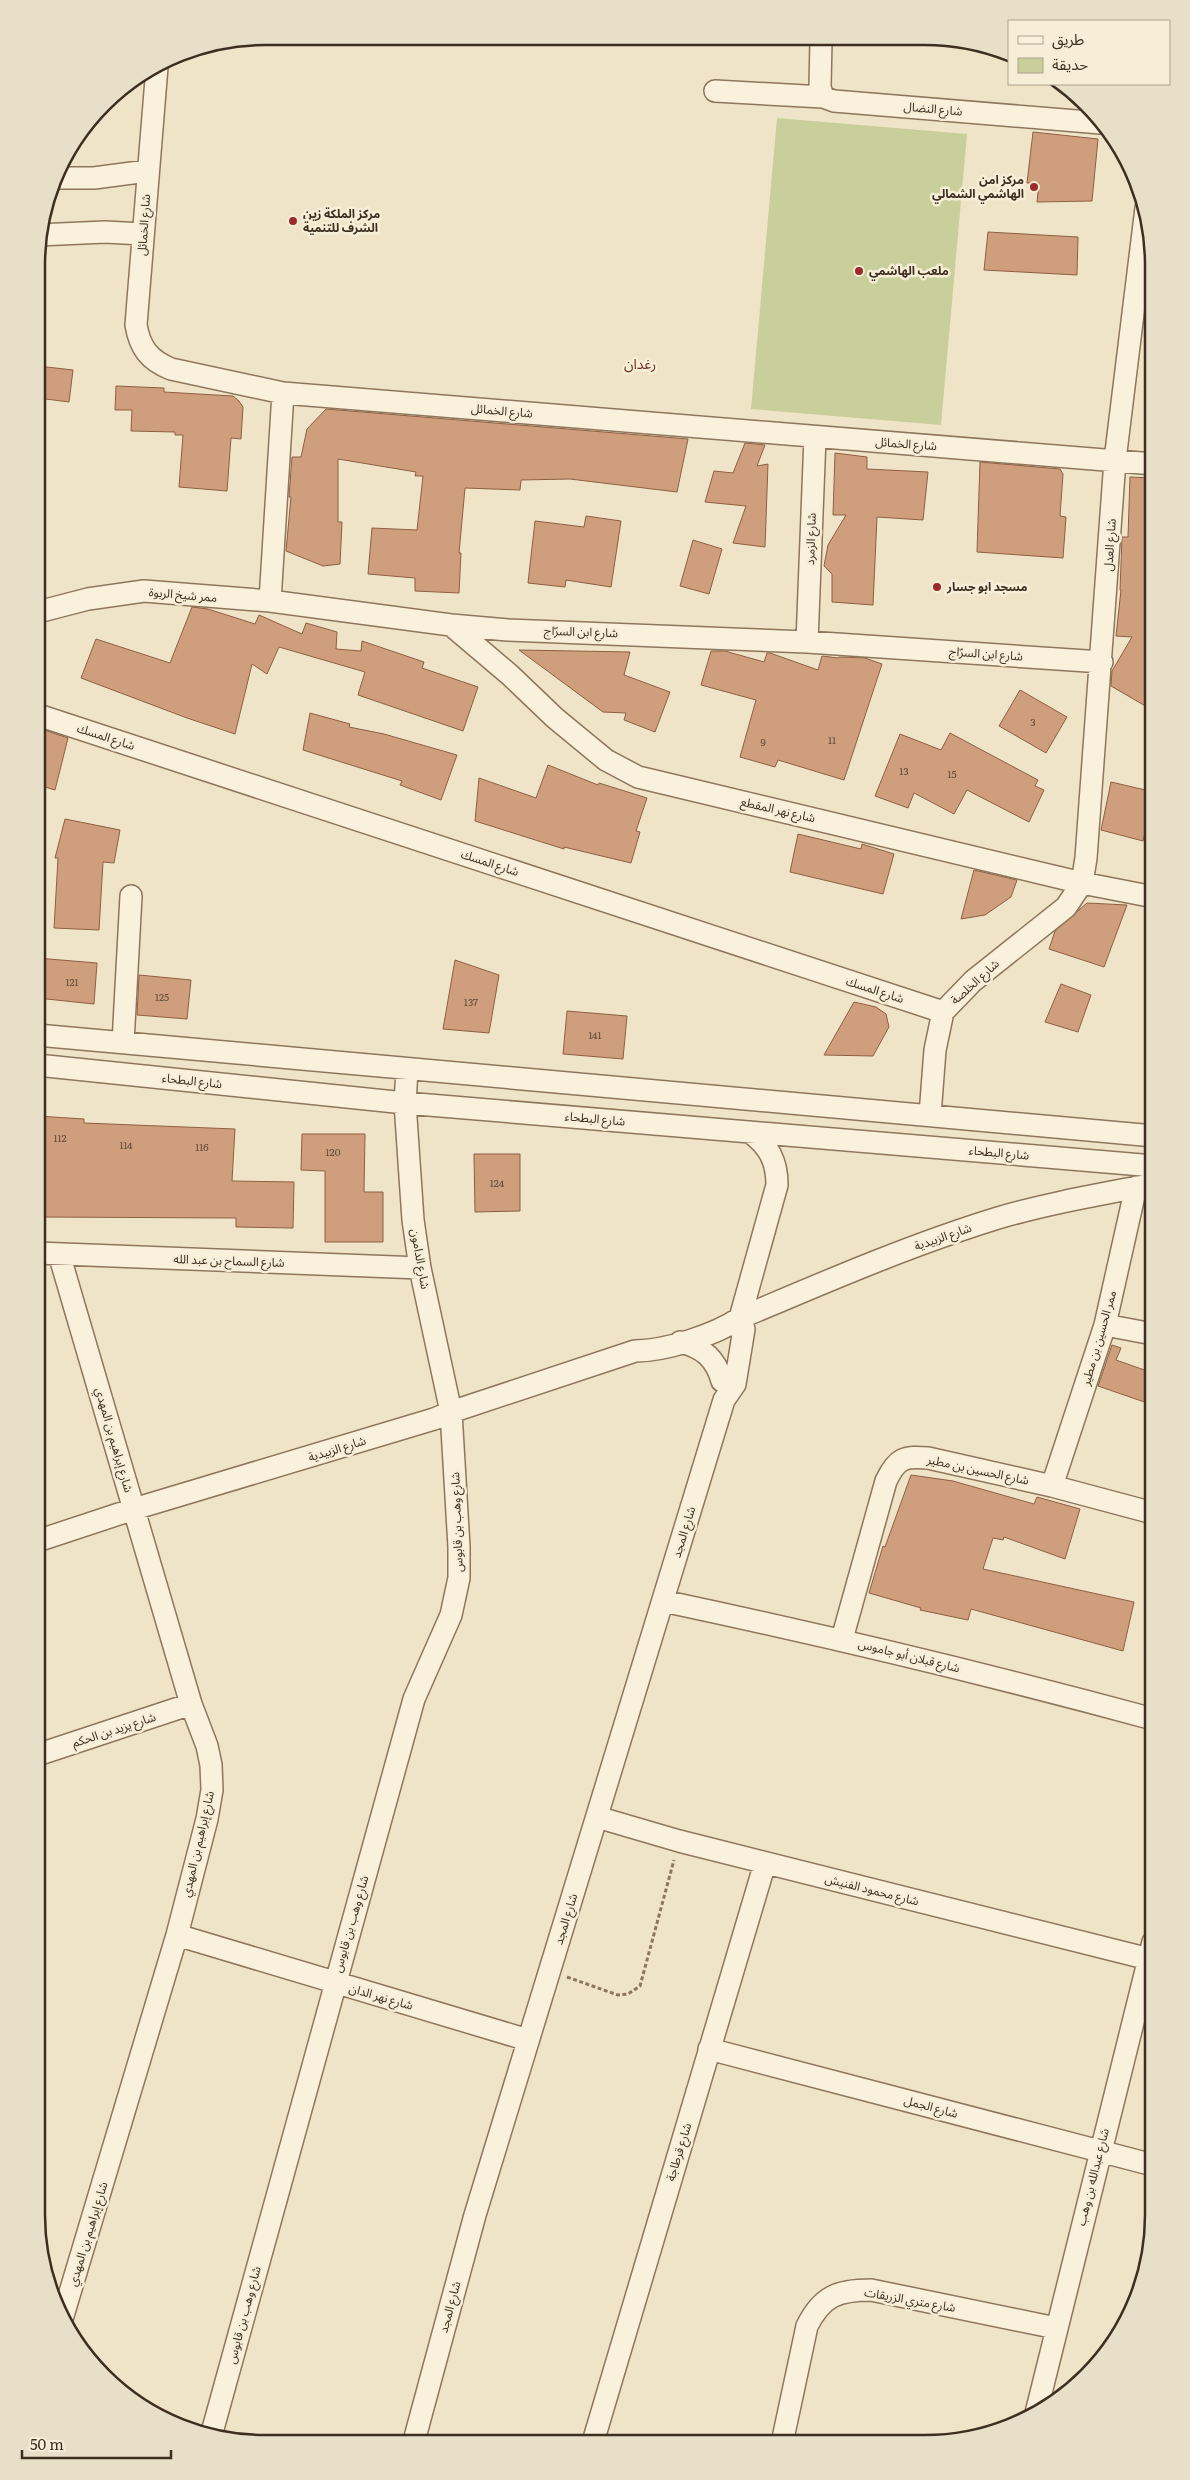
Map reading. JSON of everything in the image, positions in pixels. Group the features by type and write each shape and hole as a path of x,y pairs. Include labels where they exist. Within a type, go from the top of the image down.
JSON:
{"street":[{"path":"821,45 820,87 823,97"},
{"name":"شارع الخمائل","path":"156,73 136,325 144,351 157,364 171,369 283,393 1145,463"},
{"name":"شارع النضال","path":"715,91 823,97 834,100 1092,122"},
{"path":"63,178 94,178 147,171"},
{"path":"47,235 105,232 143,234"},
{"name":"شارع العدل","path":"1082,882 1086,858 1102,662 1115,460 1143,234"},
{"path":"270,601 283,393"},
{"name":"شارع الزمرد","path":"807,642 815,437"},
{"name":"ممر شيخ الربوة","path":"45,610 88,599 144,591 270,601"},
{"name":"شارع ابن السرّاج","path":"270,601 451,625 508,630 807,642 1102,662"},
{"name":"شارع نهر المقطع","path":"451,625 510,675 555,718 606,760 638,777 1145,896"},
{"name":"شارع المسك","path":"45,717 943,1012"},
{"name":"شارع الخلصة","path":"930,1114 935,1050 943,1012 973,981 1066,907 1082,882"},
{"path":"123,1043 131,896"},
{"path":"45,1036 407,1070 930,1114 1145,1135"},
{"name":"شارع البطحاء","path":"45,1066 405,1103 1145,1165"},
{"name":"شارع الدامون","path":"407,1070 405,1103 412,1200 420,1268 451,1412"},
{"name":"شارع المجد","path":"416,2435 475,2215 663,1601 723,1391 735,1328 740,1318 777,1185 777,1172 769,1149 750,1132"},
{"name":"شارع الزبيدية","path":"45,1538 134,1509 434,1419 635,1351 653,1350 724,1328 740,1318 916,1245 999,1218 1091,1196 1145,1186"},
{"name":"ممر الحسين بن مطير","path":"1052,1486 1105,1325 1145,1186"},
{"name":"شارع السماح بن عبد الله","path":"45,1253 420,1268"},
{"name":"شارع إبراهيم بن المهدي","path":"59,1254 191,1704 207,1746 212,1790 207,1819 177,1935 66,2307"},
{"path":"741,1350 759,1324 780,1301"},
{"name":"شارع الزبيدية","path":"635,1351 650,1340 667,1333 726,1315 740,1318"},
{"name":"شارع المجد","path":"723,1391 735,1384 744,1325 740,1318"},
{"path":"1105,1325 1145,1332"},
{"path":"680,1342 692,1345 712,1359 723,1391"},
{"name":"شارع وهب بن قابوس","path":"213,2429 414,1699 451,1615 459,1578 458,1510 451,1412"},
{"name":"شارع الحسين بن مطير","path":"842,1639 886,1481 893,1466 901,1459 913,1457 928,1458 1052,1486 1145,1510"},
{"name":"شارع قبلان أبو جاموس","path":"663,1601 842,1639 1013,1681 1145,1717"},
{"name":"شارع يزيد بن الحكم","path":"45,1752 191,1704"},
{"name":"شارع محمود الفنيش","path":"597,1817 765,1863 1145,1950"},
{"name":"شارع قرطاجة","path":"595,2435 765,1863"},
{"name":"شارع نهر الدان","path":"177,1935 528,2040"},
{"name":"شارع عبدالله بن وهب","path":"1038,2404 1145,1975"},
{"name":"شارع الجمل","path":"709,2049 1145,2163"},
{"name":"شارع متري الزريقات","path":"784,2435 807,2326 815,2311 832,2296 851,2290 871,2290 1056,2328"}],"path":[{"path":"550,1971 618,1995 628,1994 640,1986 679,1841"}],"green space":[{"name":"ملعب الهاشمي","path":"777,118 967,134 941,425 751,409"}],"building":[{"path":"1033,132 1098,139 1092,201 1037,202 1039,183 1027,183"},
{"path":"988,232 1078,237 1077,275 984,270"},
{"path":"45,367 73,370 69,402 45,399"},
{"path":"116,386 164,388 164,392 233,396 239,401 243,407 241,439 231,438 227,491 179,487 183,435 175,435 175,432 131,431 132,410 115,410"},
{"path":"326,409 688,439 677,492 570,479 521,480 520,490 465,488 459,553 461,553 459,593 415,591 415,578 368,574 372,528 417,530 423,476 415,476 416,472 338,459 338,522 342,522 340,564 323,566 286,551 291,497 289,497 292,457 301,457 307,429"},
{"path":"745,443 765,445 757,466 768,464 765,547 733,543 746,506 705,502 714,471 733,473"},
{"path":"835,453 867,457 867,469 928,472 923,520 877,517 873,605 832,602 832,574 824,566 828,545 846,515 833,515"},
{"path":"980,462 1060,469 1063,474 1060,516 1066,517 1063,558 977,552"},
{"path":"1130,477 1145,478 1145,706 1111,686 1112,671 1132,637 1116,636 1121,590 1122,537 1128,537"},
{"path":"586,516 621,521 611,587 566,580 565,587 528,583 535,521 584,527"},
{"path":"693,540 722,549 709,594 680,586"},
{"path":"192,607 208,609 255,624 259,615 302,634 306,623 337,632 336,649 361,651 362,641 424,662 422,668 478,687 463,731 358,695 365,672 279,647 267,674 252,664 235,734 81,678 96,639 170,663"},
{"path":"519,650 630,652 624,675 670,692 655,732 624,720 626,713 603,712"},
{"path":"711,651 725,651 764,662 767,653 770,653 818,670 822,656 865,658 882,664 844,780 778,760 775,767 740,757 756,700 701,685"},
{"path":"1020,690 1067,717 1046,753 999,726"},
{"path":"310,713 350,724 349,727 384,734 457,755 441,800 400,785 402,781 303,750"},
{"path":"45,730 68,738 55,790 45,787"},
{"path":"950,733 1038,780 1035,786 1044,790 1029,822 967,790 954,814 914,793 908,808 875,796 900,734 941,750"},
{"path":"548,765 598,785 599,783 647,798 636,831 640,832 631,863 564,847 564,849 475,821 479,778 536,798"},
{"path":"1111,782 1145,790 1145,832 1143,841 1101,830"},
{"path":"65,819 120,830 114,863 103,862 99,930 54,928 58,858 55,858"},
{"path":"798,834 861,849 862,844 894,854 883,894 790,872"},
{"path":"974,870 1017,880 1011,897 985,915 961,919"},
{"path":"1087,903 1127,905 1104,967 1049,949 1055,931"},
{"path":"45,959 97,963 94,1004 45,999"},
{"path":"455,960 499,975 489,1033 443,1029"},
{"path":"139,975 191,980 187,1019 137,1015"},
{"path":"1061,984 1091,995 1078,1032 1045,1022"},
{"path":"854,1002 876,1007 886,1014 889,1027 873,1056 824,1055"},
{"path":"567,1011 627,1016 623,1059 563,1054"},
{"path":"45,1117 84,1119 84,1123 235,1129 232,1181 294,1182 293,1228 236,1227 236,1218 45,1217"},
{"path":"302,1134 365,1134 364,1192 383,1192 383,1242 325,1242 325,1171 301,1170"},
{"path":"474,1154 520,1154 520,1211 475,1212"},
{"path":"1112,1345 1121,1348 1116,1360 1145,1370 1145,1402 1098,1386"},
{"path":"911,1475 953,1481 1034,1504 1037,1497 1080,1509 1065,1559 1004,1537 1003,1540 993,1538 983,1569 1134,1602 1123,1651 971,1609 968,1620 920,1610 921,1608 869,1593 883,1546 885,1547"}],"place":[{"name":"مركز امن الهاشمي الشمالي","path":"1034,187"},
{"name":"مركز الملكة زين الشرف للتنمية","path":"293,221"},
{"name":"ملعب الهاشمي","path":"859,271"},
{"name":"مسجد ابو جسار","path":"937,587"}],"district":[{"name":"رغدان","path":"640,364"}]}
